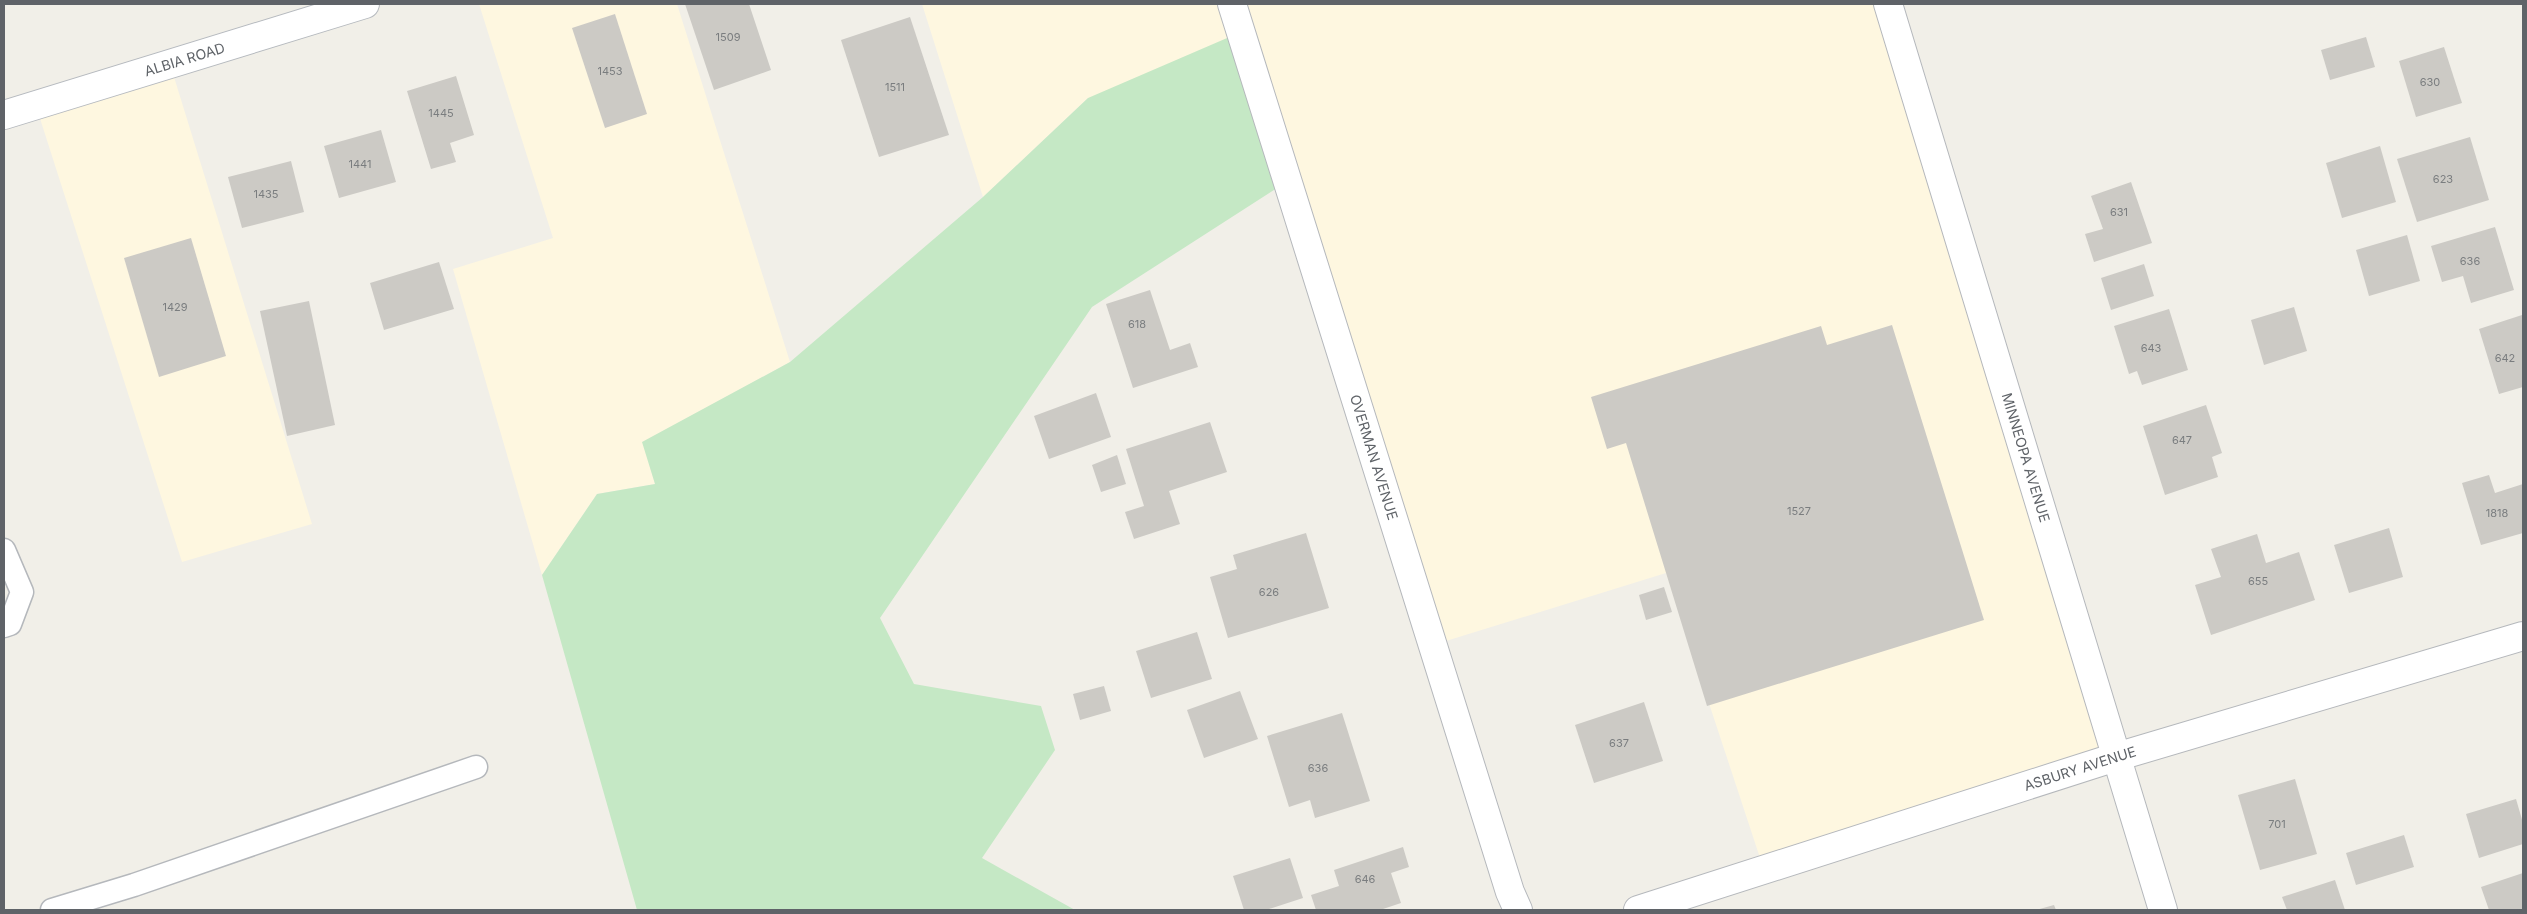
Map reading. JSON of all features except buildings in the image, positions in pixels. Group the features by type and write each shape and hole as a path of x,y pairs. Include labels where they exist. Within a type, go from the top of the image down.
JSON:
{"street":[{"name":"ALBIA ROAD","path":"4,115 365,4"},
{"name":"OVERMAN AVENUE","path":"1232,4 1518,910"},
{"name":"MINNEOPA AVENUE","path":"1888,4 2163,910"},
{"name":"ASBURY AVENUE","path":"1638,910 2116,757 2523,636"}],"lane":[{"path":"4,550 22,592 10,624 4,626"},
{"path":"52,910 143,882 476,767"}],"shaded area":[{"path":"479,4 677,4 790,362 643,442 655,484 597,494 542,575 453,269 553,238"},
{"path":"922,4 1888,4 2116,757 1764,870 1666,573 1433,645 1303,200 1088,98 983,197"},
{"path":"170,64 312,524 182,562 36,106"}],"green space":[{"path":"1241,32 1288,181 1092,307 880,618 914,684 1041,706 1055,750 982,858 1075,910 637,910 542,575 597,494 655,484 642,442 790,362 983,197 1088,98"}]}
